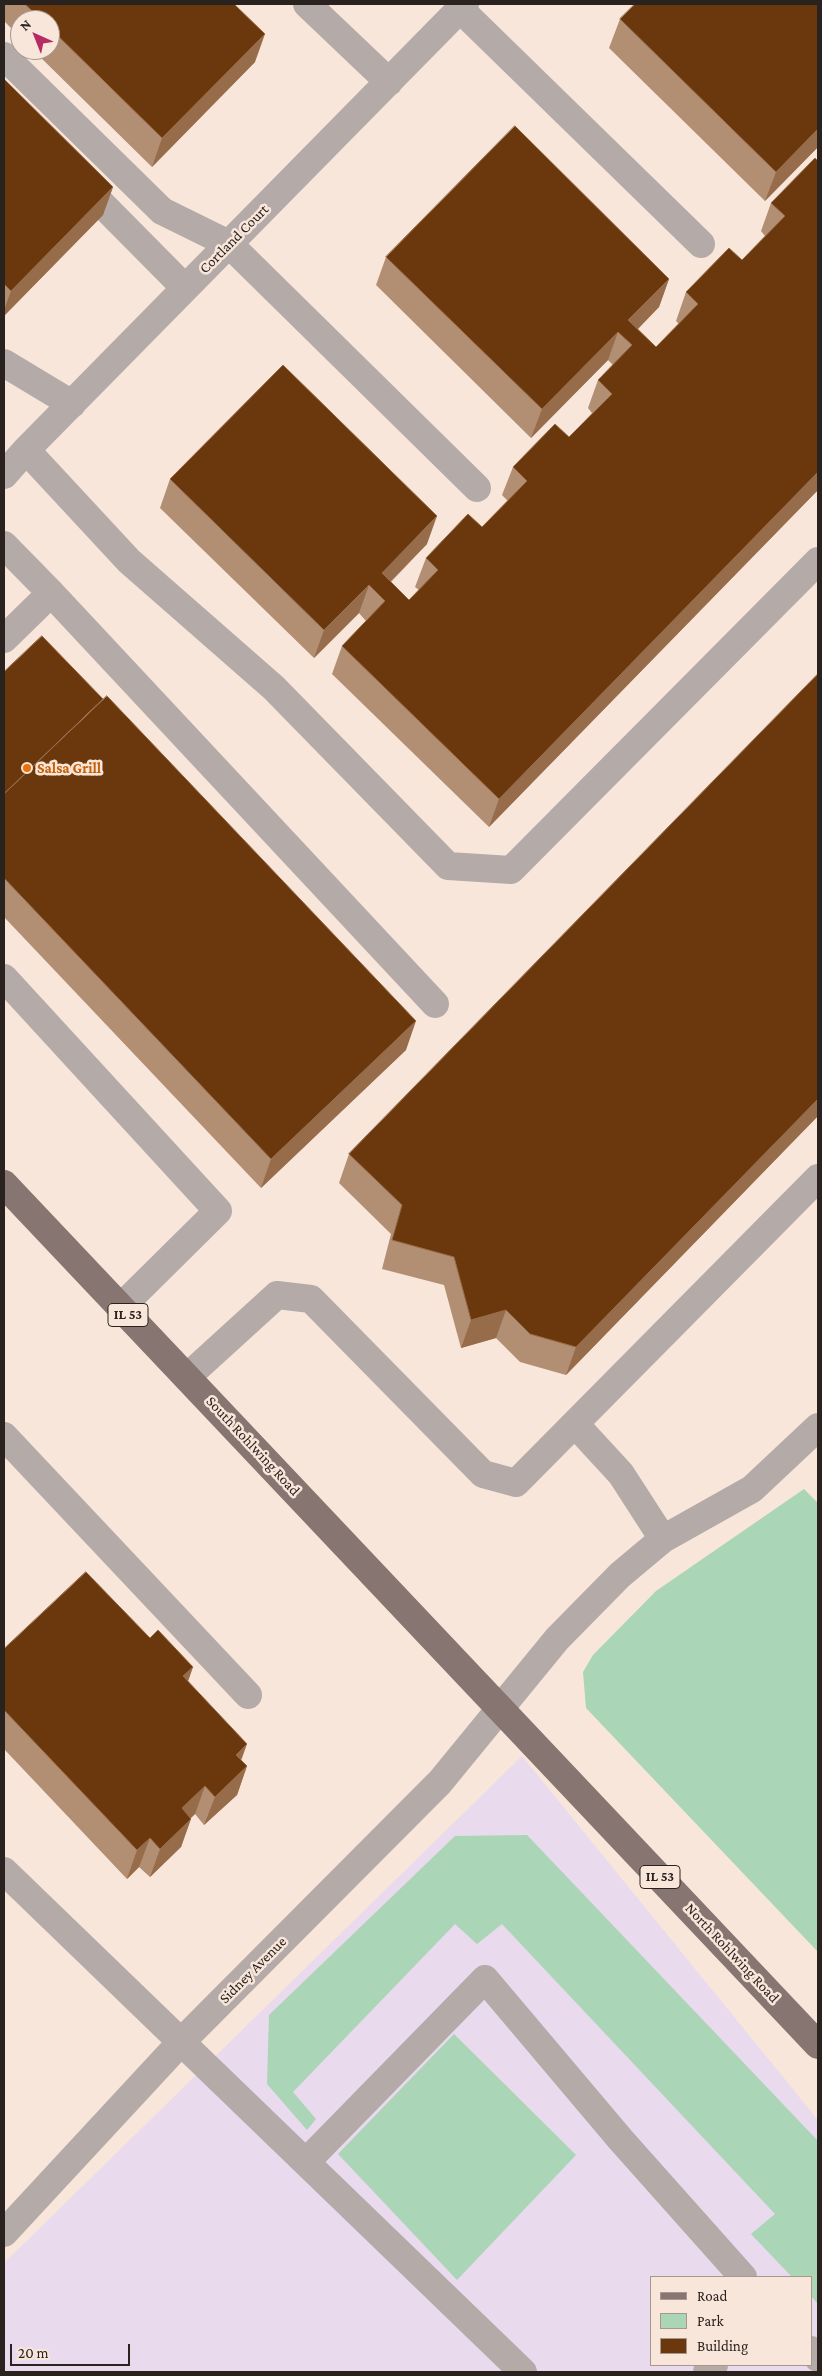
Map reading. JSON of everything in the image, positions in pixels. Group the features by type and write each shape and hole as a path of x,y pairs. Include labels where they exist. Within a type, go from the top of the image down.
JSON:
{"main road":[{"name":"South Rohlwing Road","path":"4,1184 502,1708"},
{"name":"North Rohlwing Road","path":"502,1708 818,2045"}],"street":[{"path":"307,4 389,82"},
{"path":"462,6 701,244"},
{"name":"Cortland Court","path":"4,473 462,6"},
{"path":"4,56 162,211 229,244 477,488"},
{"path":"59,161 185,288"},
{"path":"4,363 72,404"},
{"path":"26,450 129,561 274,688 448,866 511,870 818,561"},
{"path":"4,545 435,1004"},
{"path":"4,639 51,593"},
{"path":"4,978 218,1210 121,1307"},
{"path":"187,1377 277,1295 311,1299 483,1474 516,1484 818,1178"},
{"path":"575,1424 621,1474 663,1539"},
{"name":"Sidney Avenue","path":"4,2233 182,2042 440,1782 557,1639 620,1575 663,1539 752,1489 818,1426"},
{"path":"4,1436 248,1694"},
{"path":"4,1871 523,2372"},
{"path":"306,2162 485,1979 621,2140 742,2276"}],"shaded area":[{"path":"522,1756 818,2120 818,2372 4,2372 4,2263"}],"green space":[{"path":"804,1489 818,1503 818,1952 586,1708 583,1672 593,1655 656,1591"},
{"path":"527,1835 818,2141 818,2304 812,2297 812,2276 791,2276 751,2234 775,2214 502,1924 477,1944 455,1924 293,2092 316,2119 307,2130 267,2084 269,2015 455,1836"},
{"path":"454,2034 576,2155 457,2280 338,2154"}],"building":[{"path":"25,4 234,4 265,34 162,138 60,38 60,10 31,10"},
{"path":"635,4 818,4 818,129 776,172 620,19"},
{"path":"4,79 113,187 11,291 4,284"},
{"path":"515,126 669,279 628,320 656,347 698,304 686,292 729,248 742,260 785,216 771,203 815,158 818,161 818,472 499,799 342,646 385,601 369,585 324,630 170,479 283,365 437,516 382,573 409,600 438,570 426,558 468,514 482,527 527,481 513,467 555,424 569,437 612,394 598,380 632,345 618,332 542,409 386,257"},
{"name":"Salsa Grill","path":"42,636 103,699 4,794 4,672"},
{"path":"818,674 818,1099 576,1347 530,1334 506,1310 471,1320 454,1257 392,1240 402,1205 349,1154"},
{"path":"107,696 416,1021 271,1159 4,878 4,794"},
{"path":"86,1572 150,1638 158,1630 193,1667 183,1676 247,1744 236,1755 247,1766 215,1797 205,1786 182,1808 191,1819 160,1849 150,1838 137,1850 4,1710 4,1649"}],"place":[{"name":"Salsa Grill","path":"27,768"}]}
